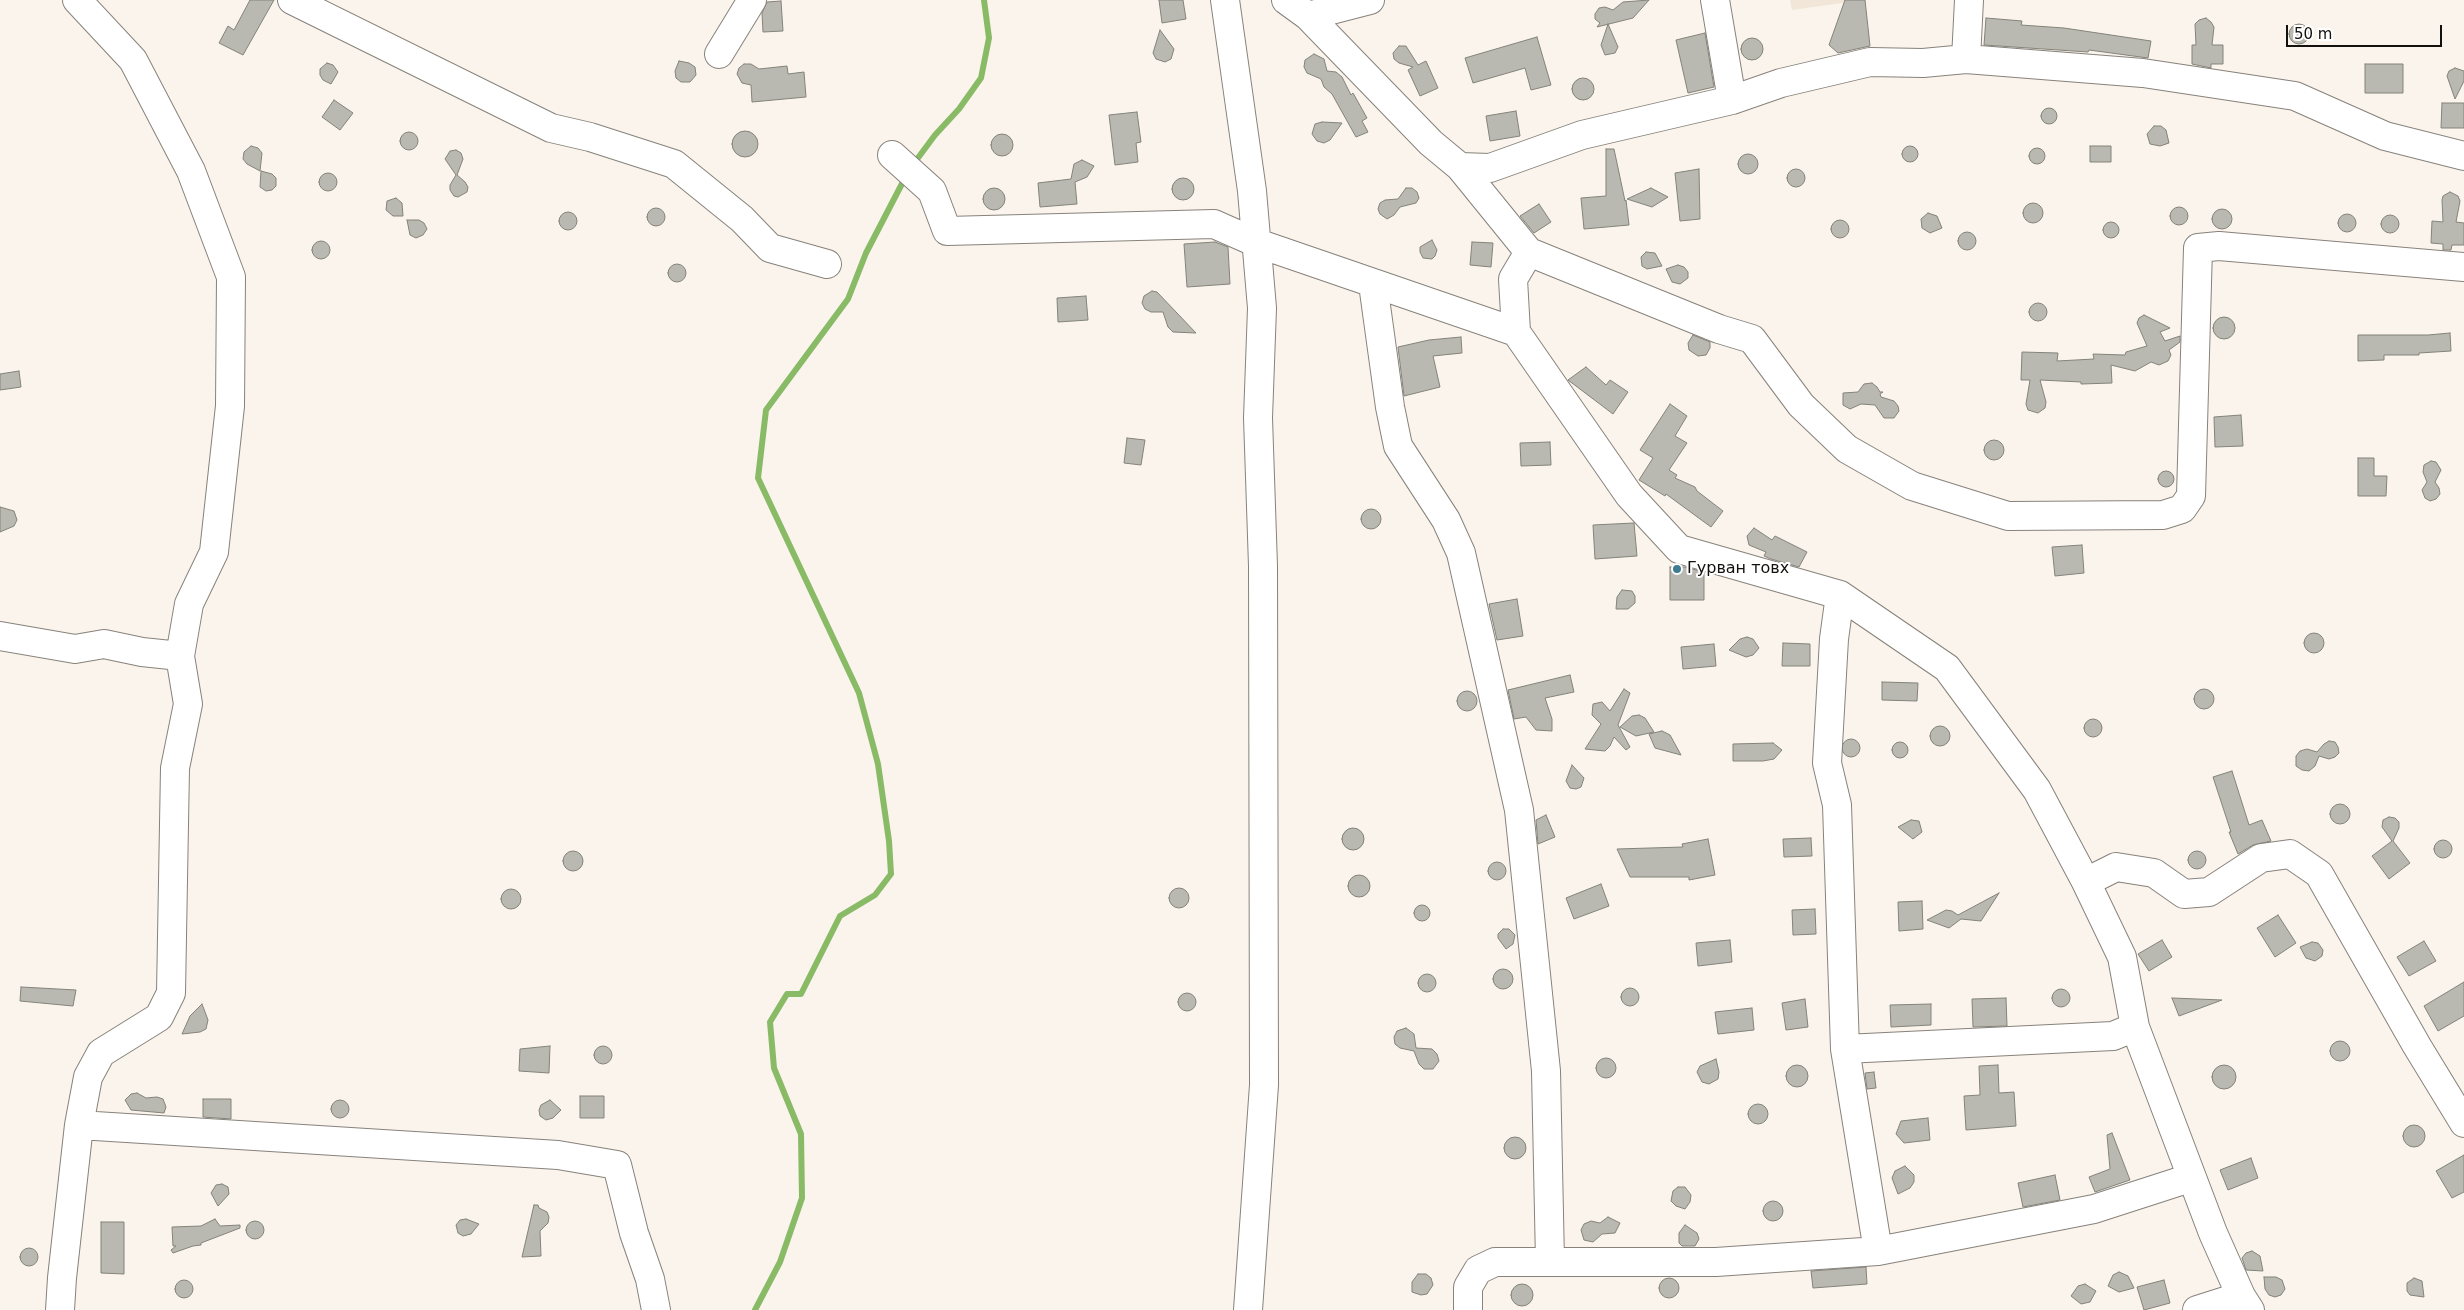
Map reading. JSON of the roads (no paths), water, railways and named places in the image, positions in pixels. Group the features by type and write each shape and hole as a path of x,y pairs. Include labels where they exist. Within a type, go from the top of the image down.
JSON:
{"street":[{"path":"60,1310 80,1125 88,1077 101,1053 159,1017 170,993 175,768 188,704 180,656 189,604 214,552 230,406 231,277 191,171 132,60 77,0"},
{"path":"292,0 551,128 590,137 674,164 742,219 770,248 827,264"},
{"path":"719,54 752,0"},
{"path":"1225,0 1252,190 1262,308 1258,418 1263,566 1264,1085 1248,1310"},
{"path":"1286,0 1308,16 1431,144 1460,167 1529,252 1719,329 1752,338 1801,405 1847,449 1912,486 2008,516 2163,515 2182,509 2191,496 2198,248 2218,246 2464,267"},
{"path":"1308,16 1370,0"},
{"path":"1715,0 1732,100"},
{"path":"1966,59 1969,0"},
{"path":"1460,167 1490,168 1582,134 1732,100 1781,83 1870,62 1923,63 1966,59 2143,73 2295,96 2385,136 2464,156"},
{"path":"902,164 932,191 947,231 1214,224 1257,243 1516,332"},
{"path":"1529,252 1513,279 1516,332 1629,495 1679,549 1840,595 1947,668 2037,790 2086,882 2122,957 2136,1027 2190,1178 2245,1303 2197,1310"},
{"path":"1374,284 1390,406 1398,446 1446,520 1461,552 1519,810 1546,1071 1550,1261"},
{"path":"1840,595 1834,639 1827,763 1837,805 1845,1049 1878,1250"},
{"path":"0,636 75,649 104,644 142,652 180,656"},
{"path":"2086,882 2116,867 2154,873 2184,894 2209,892 2261,858 2290,854 2319,874 2417,1046 2464,1123"},
{"path":"1845,1049 2113,1036 2136,1027"},
{"path":"80,1125 558,1155 617,1165 634,1233 650,1279 656,1310"},
{"path":"1468,1310 1468,1287 1478,1270 1494,1262 1716,1262 1878,1250 2094,1209 2190,1178"}],"waterway":[{"path":"912,166 935,135 959,109 981,78 989,38 984,0"},
{"path":"755,1310 780,1262 802,1198 801,1134 774,1068 770,1022 787,994 801,994 840,916 875,895 891,874 889,841 878,764 859,693 758,478 766,410 848,299 866,253 906,176"}],"place":[{"name":"Гурван товх","path":"1677,569"}]}
